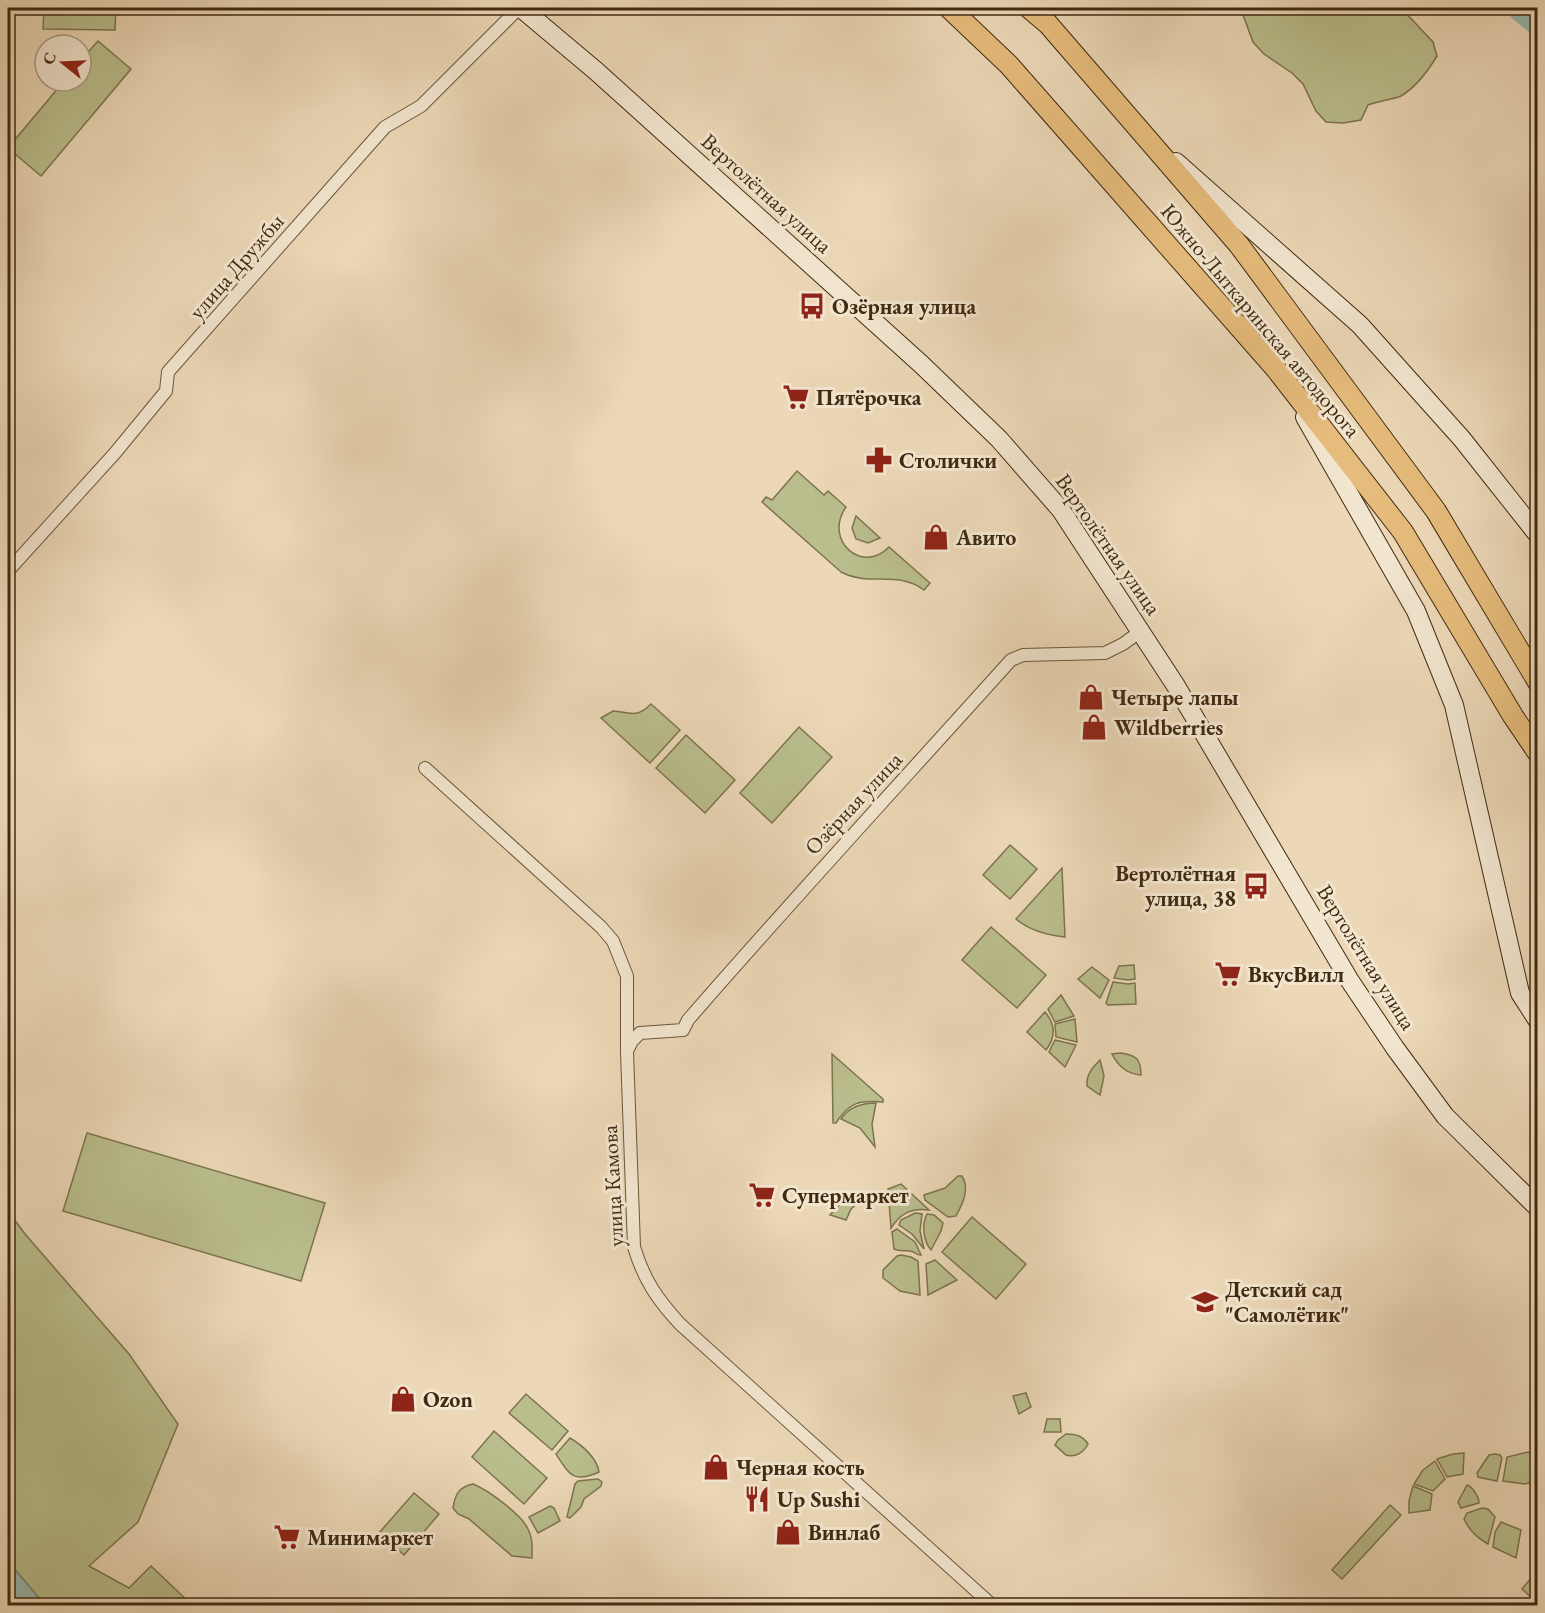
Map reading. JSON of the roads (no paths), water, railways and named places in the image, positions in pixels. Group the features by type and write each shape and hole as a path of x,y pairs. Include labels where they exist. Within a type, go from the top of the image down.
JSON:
{"main road":[{"name":"Южно-Лыткаринская автодорога","path":"949,8 1009,65 1276,369 1403,532 1506,706 1538,753"},
{"name":"Южно-Лыткаринская автодорога","path":"1029,8 1048,24 1239,245 1436,511 1538,682"}],"street":[{"name":"улица Дружбы","path":"8,572 116,453 166,391 168,372 385,127 421,106 520,8"},
{"name":"Вертолётная улица","path":"520,8 596,71 921,364 999,439 1061,510 1176,686 1350,981 1395,1048 1445,1116 1538,1208"},
{"path":"1140,130 1360,325 1462,440 1538,535"},
{"path":"1276,369 1373,533 1416,611 1429,642 1454,705 1520,993 1538,1021"},
{"name":"Озёрная улица","path":"627,1052 632,1041 640,1033 683,1030 688,1020 814,876 843,847 1011,660 1023,655 1105,652 1123,644 1141,631"},
{"name":"улица Камова","path":"425,768 601,927 613,941 627,976 627,1052 634,1247 641,1270 650,1287 680,1324 993,1605"}],"water":[{"path":"8,1561 39,1598 55,1605 8,1605"}],"waterway":[{"path":"1523,8 1538,20"}],"place":[{"name":"Озёрная улица","path":"812,306"},
{"name":"Пятёрочка","path":"796,397"},
{"name":"Столички","path":"879,460"},
{"name":"Авито","path":"936,537"},
{"name":"Четыре лапы","path":"1091,697"},
{"name":"Wildberries","path":"1094,727"},
{"name":"Вертолётная улица, 38","path":"1256,886"},
{"name":"ВкусВилл","path":"1228,974"},
{"name":"Супермаркет","path":"762,1195"},
{"name":"Детский сад \"Самолётик\"","path":"1205,1302"},
{"name":"Ozon","path":"403,1399"},
{"name":"Черная кость","path":"716,1467"},
{"name":"Up Sushi","path":"757,1499"},
{"name":"Винлаб","path":"788,1532"},
{"name":"Минимаркет","path":"287,1537"}]}
